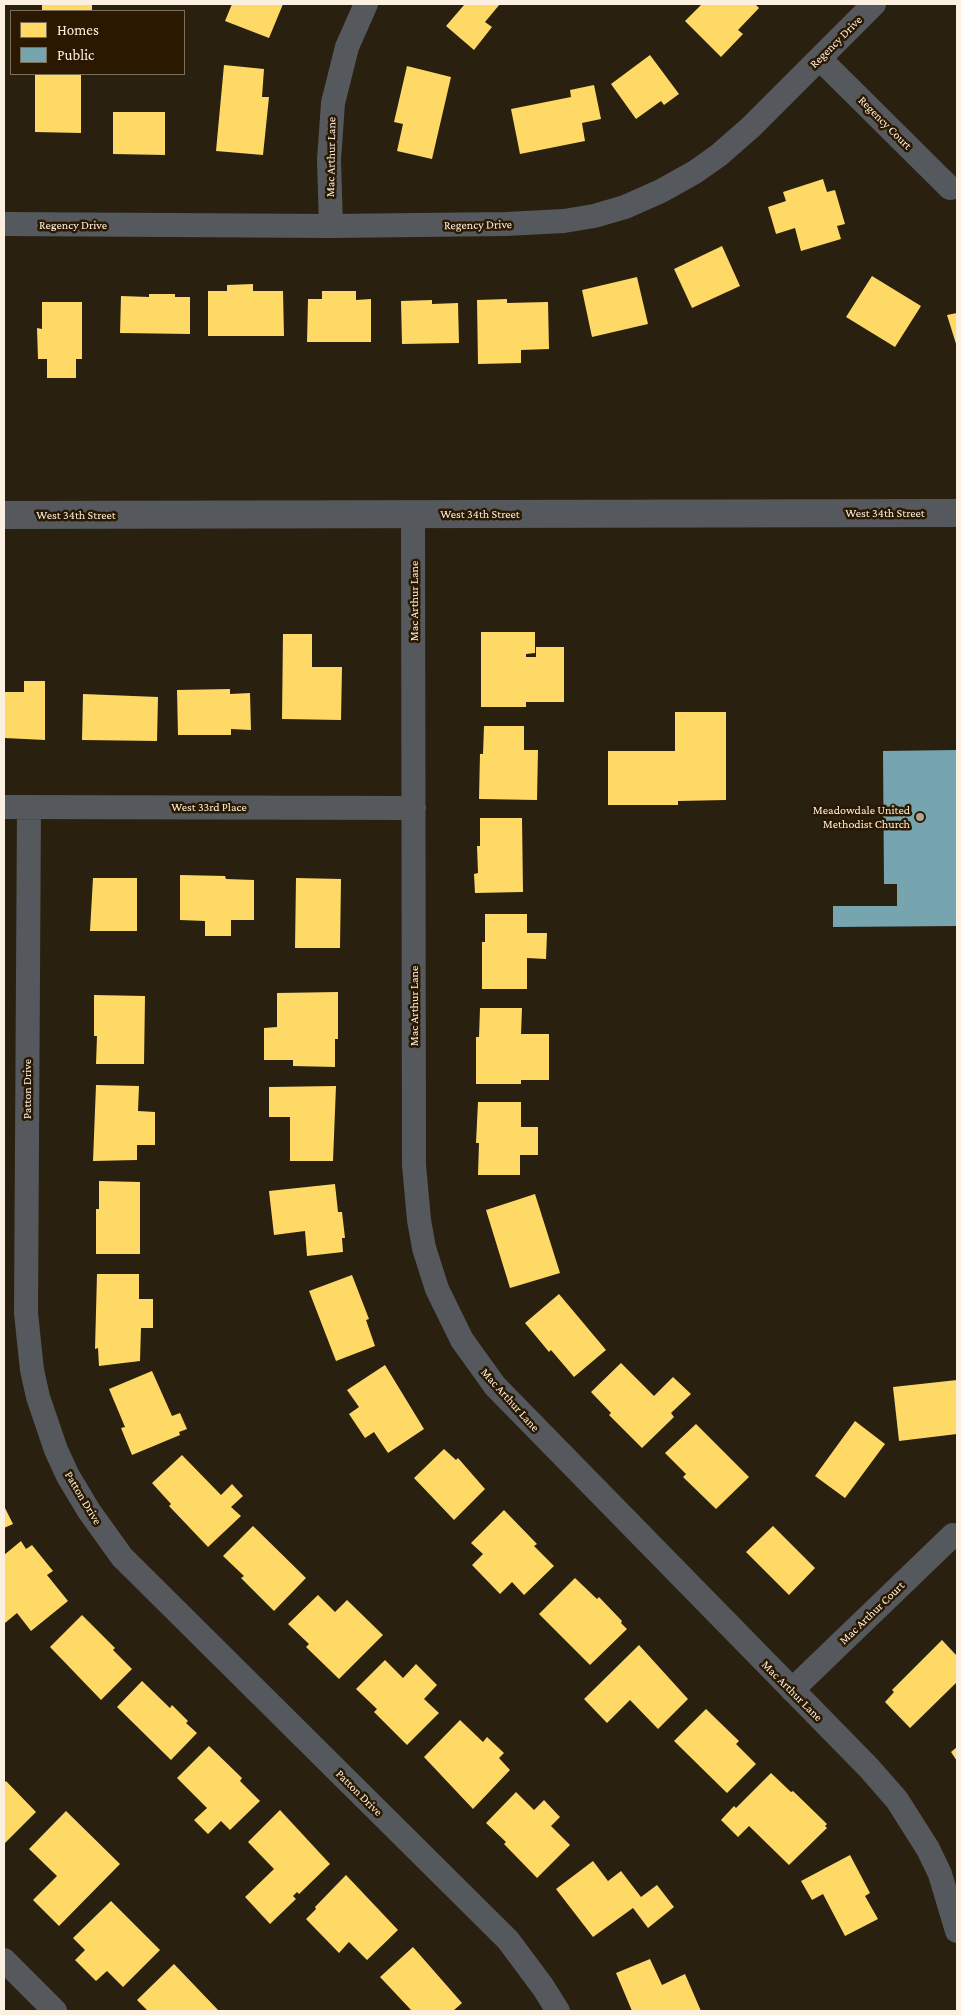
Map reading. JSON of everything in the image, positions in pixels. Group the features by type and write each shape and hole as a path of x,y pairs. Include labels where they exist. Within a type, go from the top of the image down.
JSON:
{"street":[{"name":"Mac Arthur Lane","path":"331,226 329,160 333,103 347,47 366,4"},
{"name":"Regency Drive","path":"4,224 331,226 550,222 594,216 625,207 661,191 695,172 713,159 751,127 874,4"},
{"name":"Regency Court","path":"820,59 950,188"},
{"name":"West 34th Street","path":"4,515 957,513"},
{"name":"Mac Arthur Lane","path":"413,514 416,1193 424,1248 443,1303 466,1346 495,1386 869,1768 897,1800 928,1849 940,1874 957,1931"},
{"name":"West 33rd Place","path":"4,807 414,808"},
{"name":"Patton Drive","path":"30,807 26,1313 28,1343 38,1398 56,1450 68,1476 84,1503 122,1557 508,1940 543,1987 558,2011"},
{"name":"Mac Arthur Court","path":"792,1690 953,1535"},
{"path":"4,1960 55,2011"}],"building: Homes":[{"path":"42,4 92,4 92,10 42,10"},
{"path":"232,4 283,4 269,38 225,21"},
{"path":"463,4 500,4 485,22 492,27 474,50 446,26"},
{"path":"702,4 755,4 759,8 738,30 743,34 721,57 685,21"},
{"path":"650,55 679,94 664,105 661,101 636,119 611,84"},
{"path":"224,65 264,69 262,97 269,97 263,155 216,151"},
{"path":"407,66 451,77 432,159 397,151 403,124 394,122"},
{"path":"35,75 81,75 81,133 35,132"},
{"path":"594,85 601,119 582,123 585,141 520,154 511,109 571,97 570,90"},
{"path":"113,112 165,112 165,155 113,154"},
{"path":"823,179 827,192 835,190 845,224 837,226 841,239 801,251 795,228 776,234 768,207 786,201 783,192"},
{"path":"722,246 740,286 692,308 674,269"},
{"path":"872,276 921,306 895,347 846,317"},
{"path":"637,277 648,324 592,337 582,290"},
{"path":"253,284 253,291 283,291 284,336 208,336 208,291 227,291 227,285"},
{"path":"322,291 356,291 356,300 371,299 371,342 307,342 308,299 322,299"},
{"path":"149,294 175,294 175,297 190,297 190,334 120,333 121,296 149,297"},
{"path":"507,299 507,303 548,302 549,349 521,350 521,363 478,364 477,300"},
{"path":"432,300 432,304 458,303 459,343 402,344 401,301"},
{"path":"42,302 82,302 82,359 76,359 76,378 47,378 47,359 38,359 37,328 42,329"},
{"path":"957,313 957,347 947,315"},
{"path":"481,632 535,632 535,653 526,654 526,657 536,657 536,647 564,647 564,702 526,702 526,707 481,707"},
{"path":"283,634 312,634 312,667 342,667 341,720 282,719"},
{"path":"24,681 45,681 45,740 4,738 4,692 24,692"},
{"path":"230,689 230,694 250,693 251,730 231,729 231,735 178,735 177,690"},
{"path":"83,694 158,697 157,741 82,740"},
{"path":"675,712 726,712 726,800 678,801 678,805 608,805 608,751 675,751"},
{"path":"484,726 524,726 524,750 538,750 537,800 479,799 480,754 483,754"},
{"path":"480,818 522,818 523,892 475,893 474,874 478,873 477,846 480,846"},
{"path":"180,875 225,876 226,879 254,880 254,920 231,920 231,936 205,936 205,921 180,920"},
{"path":"93,878 137,878 137,931 90,931"},
{"path":"296,878 341,879 340,948 295,948"},
{"path":"485,914 527,914 527,933 547,933 546,959 527,958 527,989 482,989 482,942 485,942"},
{"path":"338,992 338,1039 335,1039 335,1067 293,1066 293,1060 264,1060 264,1028 277,1027 277,993"},
{"path":"94,995 145,996 144,1064 96,1064 97,1036 94,1036"},
{"path":"480,1008 522,1008 521,1034 549,1034 549,1080 521,1080 521,1084 476,1084 476,1037 479,1037"},
{"path":"96,1085 139,1086 138,1111 155,1112 155,1145 137,1145 137,1160 93,1161"},
{"path":"336,1086 333,1161 290,1161 290,1117 269,1117 269,1087"},
{"path":"478,1102 521,1102 521,1127 538,1127 538,1155 520,1155 520,1175 478,1175 479,1143 476,1143"},
{"path":"99,1181 140,1182 140,1254 96,1254 96,1209 99,1209"},
{"path":"335,1184 338,1212 342,1212 345,1238 342,1238 343,1252 307,1256 305,1231 274,1235 269,1191"},
{"path":"535,1194 560,1273 510,1288 486,1210"},
{"path":"97,1274 139,1274 139,1299 153,1299 153,1328 141,1328 140,1361 99,1366 98,1348 95,1349"},
{"path":"352,1275 369,1319 366,1320 375,1346 336,1361 309,1291"},
{"path":"559,1294 606,1350 574,1377 551,1350 549,1352 525,1323"},
{"path":"621,1363 654,1396 673,1377 691,1394 671,1413 674,1417 642,1448 609,1415 611,1413 591,1392"},
{"path":"385,1365 424,1429 388,1453 374,1432 365,1438 349,1414 359,1407 347,1390"},
{"path":"152,1371 172,1416 180,1413 187,1429 179,1432 180,1435 132,1455 121,1428 125,1427 109,1389"},
{"path":"957,1380 957,1434 899,1441 893,1387"},
{"path":"855,1421 885,1444 845,1498 815,1476"},
{"path":"696,1424 749,1477 716,1509 683,1477 686,1474 665,1453"},
{"path":"444,1449 456,1460 458,1458 485,1489 454,1520 414,1478"},
{"path":"182,1455 221,1495 232,1484 243,1496 231,1507 241,1516 208,1547 169,1506 171,1504 152,1483"},
{"path":"4,1506 13,1524 4,1528"},
{"path":"504,1510 537,1544 534,1546 554,1566 524,1595 512,1582 500,1594 472,1565 483,1554 471,1543"},
{"path":"253,1526 306,1578 274,1611 241,1578 244,1576 223,1556"},
{"path":"773,1526 815,1568 789,1595 746,1552"},
{"path":"21,1541 26,1549 32,1545 53,1571 47,1575 68,1601 31,1631 17,1613 4,1622 4,1555"},
{"path":"575,1578 597,1599 599,1597 622,1621 621,1623 627,1629 590,1665 539,1614"},
{"path":"318,1595 335,1612 347,1600 383,1635 339,1679 306,1647 309,1644 288,1624"},
{"path":"82,1615 115,1648 113,1650 132,1669 101,1700 50,1647"},
{"path":"942,1640 957,1656 957,1682 910,1728 885,1702 894,1692 892,1690"},
{"path":"639,1645 688,1699 658,1729 630,1700 607,1723 584,1699"},
{"path":"385,1660 403,1678 416,1664 437,1685 424,1699 439,1713 407,1745 374,1712 377,1709 356,1689"},
{"path":"142,1681 170,1708 172,1705 188,1721 186,1723 197,1733 171,1760 117,1707"},
{"path":"706,1709 739,1741 736,1744 756,1764 727,1793 674,1741"},
{"path":"460,1720 483,1742 487,1737 504,1753 499,1758 510,1770 473,1809 424,1757"},
{"path":"209,1746 242,1778 240,1781 260,1801 230,1830 221,1821 208,1834 194,1820 207,1808 177,1778"},
{"path":"957,1747 957,1761 951,1752"},
{"path":"771,1773 791,1792 793,1791 827,1824 825,1826 827,1828 789,1865 749,1826 738,1837 721,1820 734,1806 736,1808"},
{"path":"6,1781 36,1812 5,1843 4,1783"},
{"path":"516,1792 534,1810 544,1800 560,1817 551,1826 570,1845 537,1878 504,1844 506,1842 486,1823"},
{"path":"280,1810 330,1864 299,1894 297,1892 293,1896 296,1899 270,1924 245,1897 274,1869 248,1842"},
{"path":"66,1811 120,1864 59,1926 33,1900 57,1876 29,1849"},
{"path":"850,1855 870,1893 865,1896 878,1919 845,1936 823,1894 812,1900 801,1881"},
{"path":"593,1861 608,1881 621,1871 641,1897 657,1885 674,1907 648,1928 633,1908 593,1937 556,1889"},
{"path":"346,1875 398,1930 367,1960 349,1942 339,1953 306,1919"},
{"path":"111,1901 160,1950 123,1987 107,1971 96,1981 75,1960 85,1950 73,1938"},
{"path":"413,1947 462,2003 453,2011 412,2011 380,1977"},
{"path":"650,1959 662,1985 685,1974 701,2011 632,2011 616,1973"},
{"path":"174,1964 219,2011 148,2011 137,2000"}],"building: Public":[{"name":"Meadowdale United Methodist Church","path":"957,750 957,926 833,927 833,906 897,906 897,884 884,884 883,751"}],"place":[{"name":"Meadowdale United Methodist Church","path":"920,817"}]}
